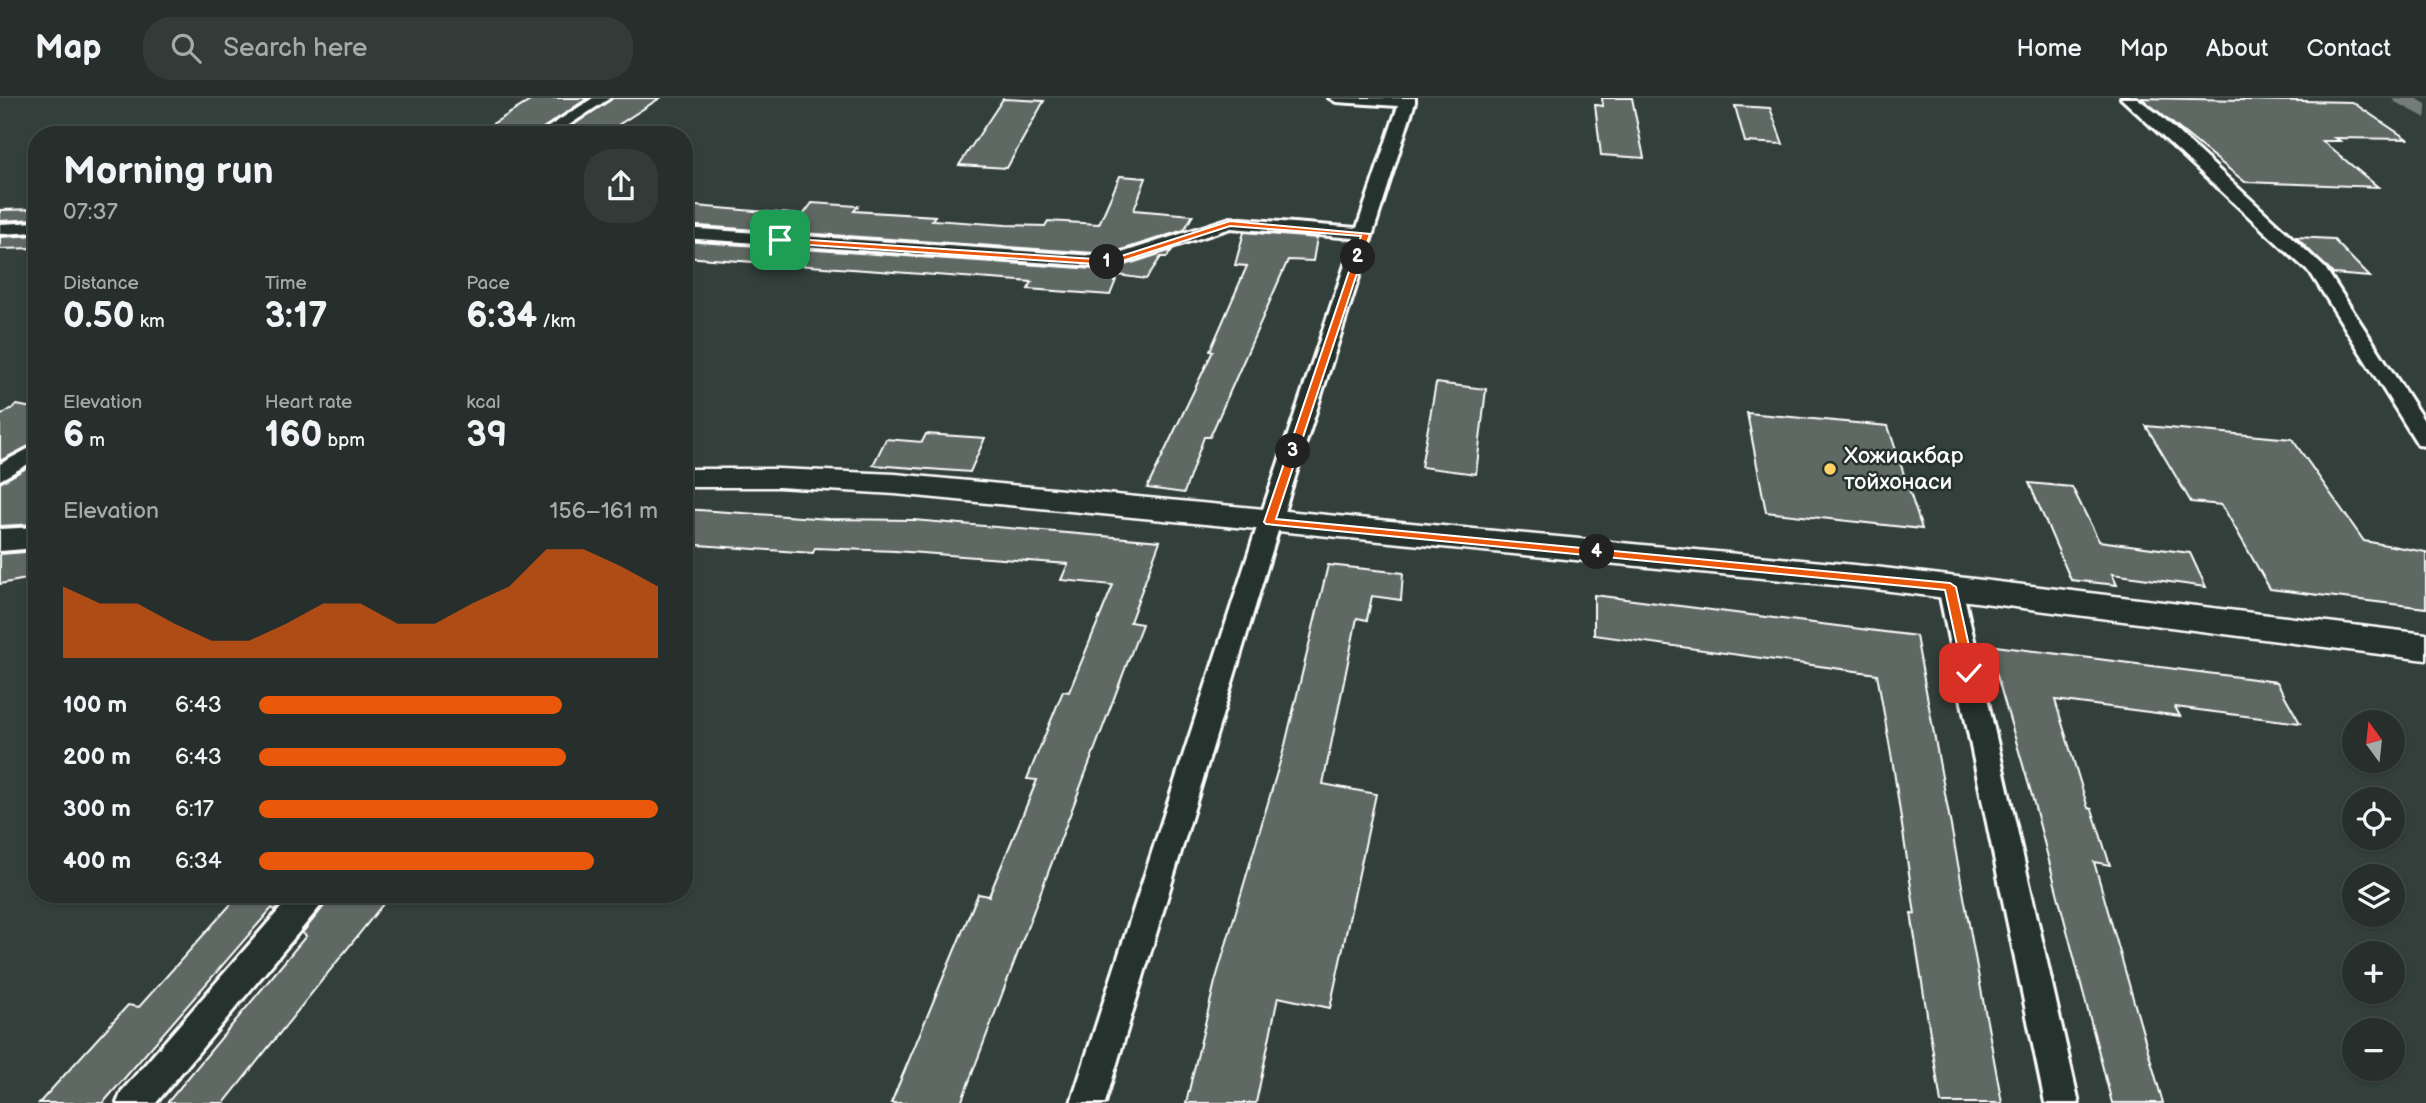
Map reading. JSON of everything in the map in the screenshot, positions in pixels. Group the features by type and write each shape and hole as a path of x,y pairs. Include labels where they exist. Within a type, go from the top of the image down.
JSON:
{"main road":[{"path":"693,478 778,478 895,484 1950,587 2426,648"},
{"path":"0,540 28,538"}],"street":[{"path":"557,126 603,98"},
{"path":"1088,1103 1270,522 1408,100 1336,98"},
{"path":"2128,98 2153,117 2319,272 2426,440"},
{"path":"693,234 1110,262 1230,223 1366,234"},
{"path":"0,229 28,227"},
{"path":"0,473 28,456"},
{"path":"1950,587 2062,1103"},
{"path":"134,1103 304,903"}],"building":[{"path":"535,98 588,98 546,126 489,126"},
{"path":"612,98 660,98 616,126 572,126"},
{"path":"1602,98 1632,98 1644,158 1601,155 1595,105 1603,106"},
{"path":"2141,98 2352,102 2407,139 2335,138 2340,141 2322,141 2378,187 2245,182"},
{"path":"1003,99 1044,101 1007,168 959,165"},
{"path":"1735,106 1770,108 1783,144 1745,142"},
{"path":"1120,176 1146,178 1134,210 1193,215 1184,230 1109,254 693,226 693,206 803,215 812,203 858,206 854,211 935,216 932,220 1045,226 1048,221 1099,224"},
{"path":"28,209 28,219 0,221 0,210"},
{"path":"1244,232 1317,238 1313,261 1288,260 1210,437 1204,437 1184,493 1147,488 1213,351 1210,351 1247,266 1235,265"},
{"path":"28,235 28,248 0,249 0,237"},
{"path":"2296,237 2333,239 2370,277 2333,274"},
{"path":"693,242 1110,270 1172,250 1167,257 1161,257 1146,279 1118,275 1110,295 1028,289 1032,282 693,258"},
{"path":"1436,383 1486,389 1476,474 1421,467"},
{"path":"17,405 28,407 28,447 0,461 0,416"},
{"name":"Хожиакбар тойхонаси","path":"1747,413 1888,426 1922,529 1766,512"},
{"path":"2146,426 2292,439 2364,541 2426,552 2426,608 2270,589 2222,505 2191,502"},
{"path":"926,434 985,438 970,472 873,465 886,439 922,442"},
{"path":"28,467 28,524 0,526 0,483"},
{"path":"2029,483 2072,487 2099,541 2190,553 2206,587 2112,574 2117,585 2071,580"},
{"path":"693,510 829,519 913,520 1160,541 1130,622 1142,624 961,1103 891,1103 978,894 989,896 1037,780 1027,779 1063,691 1069,692 1113,585 1061,580 1068,564 895,551 815,548 813,553 693,545"},
{"path":"28,552 28,579 0,584 0,554"},
{"path":"1328,565 1403,573 1401,600 1372,596 1367,620 1357,618 1323,784 1376,794 1330,1008 1278,997 1256,1103 1186,1103 1215,982 1285,745"},
{"path":"1594,595 1916,636 2002,1103 1941,1103 1911,913 1915,914 1894,771 1877,674 1594,635"},
{"path":"1988,645 2277,682 2300,723 2175,707 2180,716 2055,700 2088,808 2092,809 2110,865 2094,862 2163,1103 2112,1103 2032,796"},
{"path":"232,903 281,903 275,910 272,908 103,1103 39,1103 128,1005 139,1007"},
{"path":"384,903 224,1103 167,1103 306,936 302,933 325,905"}],"waterway":[{"path":"2402,98 2426,112"}],"place":[{"name":"Хожиакбар тойхонаси","path":"1830,469"}],"route":[{"path":"780,240 1110,262 1230,223 1366,234 1270,522 1950,587 1969,673"}]}
